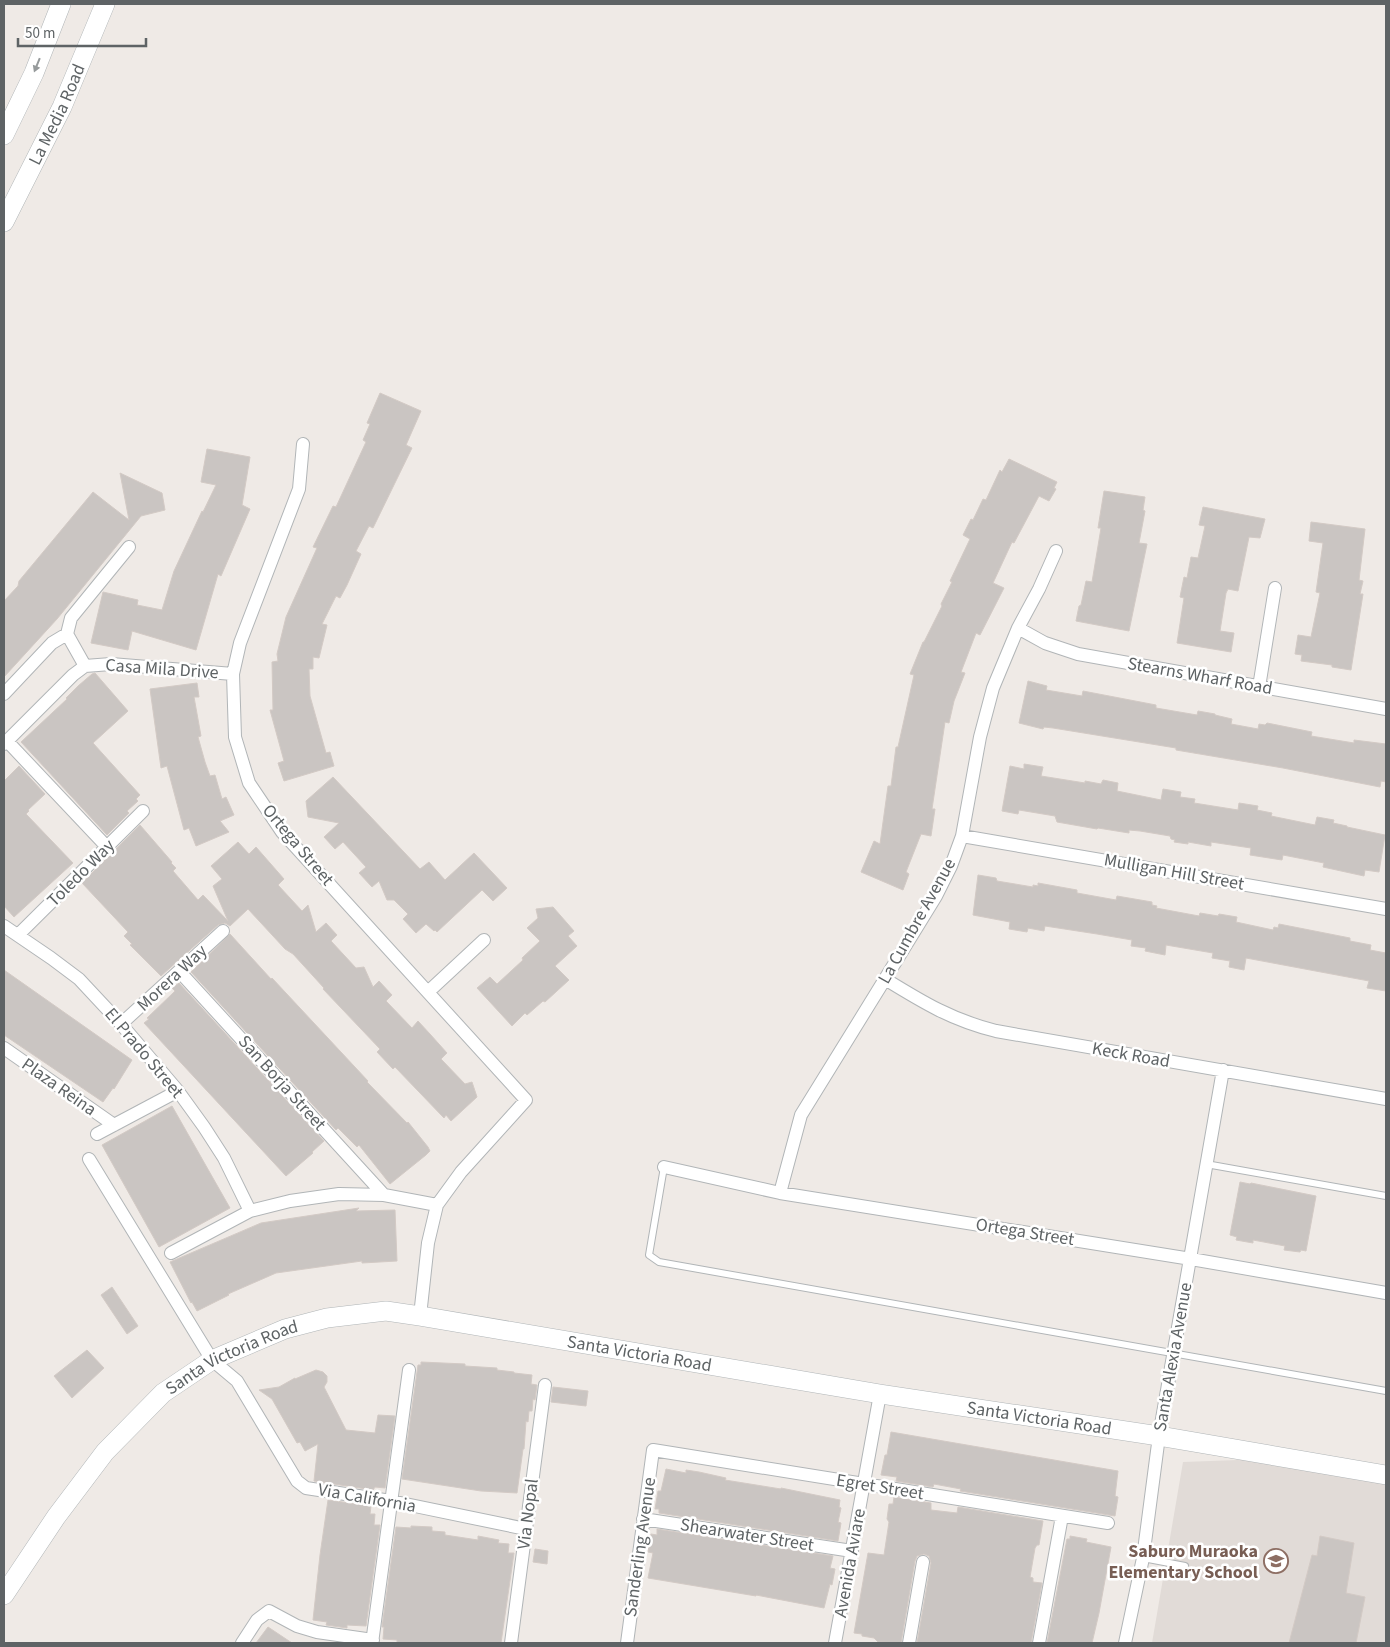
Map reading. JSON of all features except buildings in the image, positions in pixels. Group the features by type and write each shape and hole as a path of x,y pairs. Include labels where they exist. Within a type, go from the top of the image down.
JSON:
{"street":[{"path":"4,135 34,72 61,4"},
{"name":"La Media Road","path":"4,222 62,107 105,4"},
{"name":"Ortega Street","path":"303,444 299,489 240,643 233,674 235,737 250,783 282,832 526,1100 462,1172 437,1205"},
{"path":"85,666 67,634 71,618 130,548"},
{"name":"La Cumbre Avenue","path":"780,1194 801,1115 936,896 951,866 962,836 987,706 1000,668 1056,551"},
{"path":"1259,687 1275,588"},
{"name":"Stearns Wharf Road","path":"1018,628 1045,643 1078,654 1386,709"},
{"path":"4,694 52,643 67,634"},
{"name":"Casa Mila Drive","path":"5,743 73,675 85,666 111,664 233,674"},
{"path":"5,743 107,847"},
{"name":"Toledo Way","path":"18,936 143,811"},
{"name":"Mulligan Hill Street","path":"962,836 1386,909"},
{"name":"El Prado Street","path":"4,926 52,958 79,979 122,1024 178,1091 224,1158 250,1211"},
{"name":"Morera Way","path":"122,1024 223,931"},
{"path":"428,992 484,940"},
{"name":"San Borja Street","path":"179,971 384,1195"},
{"name":"Keck Road","path":"885,979 934,1008 972,1025 996,1031 1386,1099"},
{"name":"Plaza Reina","path":"4,1048 114,1125"},
{"name":"Santa Alexia Avenue","path":"1125,1643 1143,1558 1158,1436 1191,1259 1223,1070"},
{"path":"97,1134 178,1091"},
{"name":"Via California","path":"89,1158 212,1360 237,1381 297,1481 306,1488 391,1501 526,1529"},
{"name":"Ortega Street","path":"664,1167 780,1194 1191,1259 1386,1293"},
{"path":"171,1253 250,1211 290,1201 339,1194 384,1195 437,1205 428,1243 420,1316"},
{"name":"Santa Victoria Road","path":"4,1595 56,1517 105,1452 163,1393 212,1360 285,1329 328,1318 386,1311 880,1394 1158,1436 1386,1475"},
{"path":"242,1643 257,1620 269,1610 297,1626 310,1630 373,1642 408,1370"},
{"name":"Via Nopal","path":"512,1643 545,1385"},
{"name":"Avenida Aviare","path":"835,1643 880,1394"},
{"name":"Egret Street","path":"653,1450 1108,1523"},
{"name":"Sanderling Avenue","path":"627,1643 653,1450"},
{"path":"1039,1643 1062,1516"},
{"name":"Shearwater Street","path":"643,1519 852,1551"},
{"path":"909,1643 923,1562"}],"lane":[{"path":"1206,1164 1386,1196"},
{"path":"664,1167 649,1254 659,1262 1386,1391"},
{"path":"1143,1558 1185,1566"}],"shaded area":[{"name":"Saburo Muraoka Elementary School","path":"1296,1458 1386,1479 1386,1643 1152,1643 1183,1462"}],"place":[{"name":"Saburo Muraoka Elementary School","path":"1276,1561"}]}
